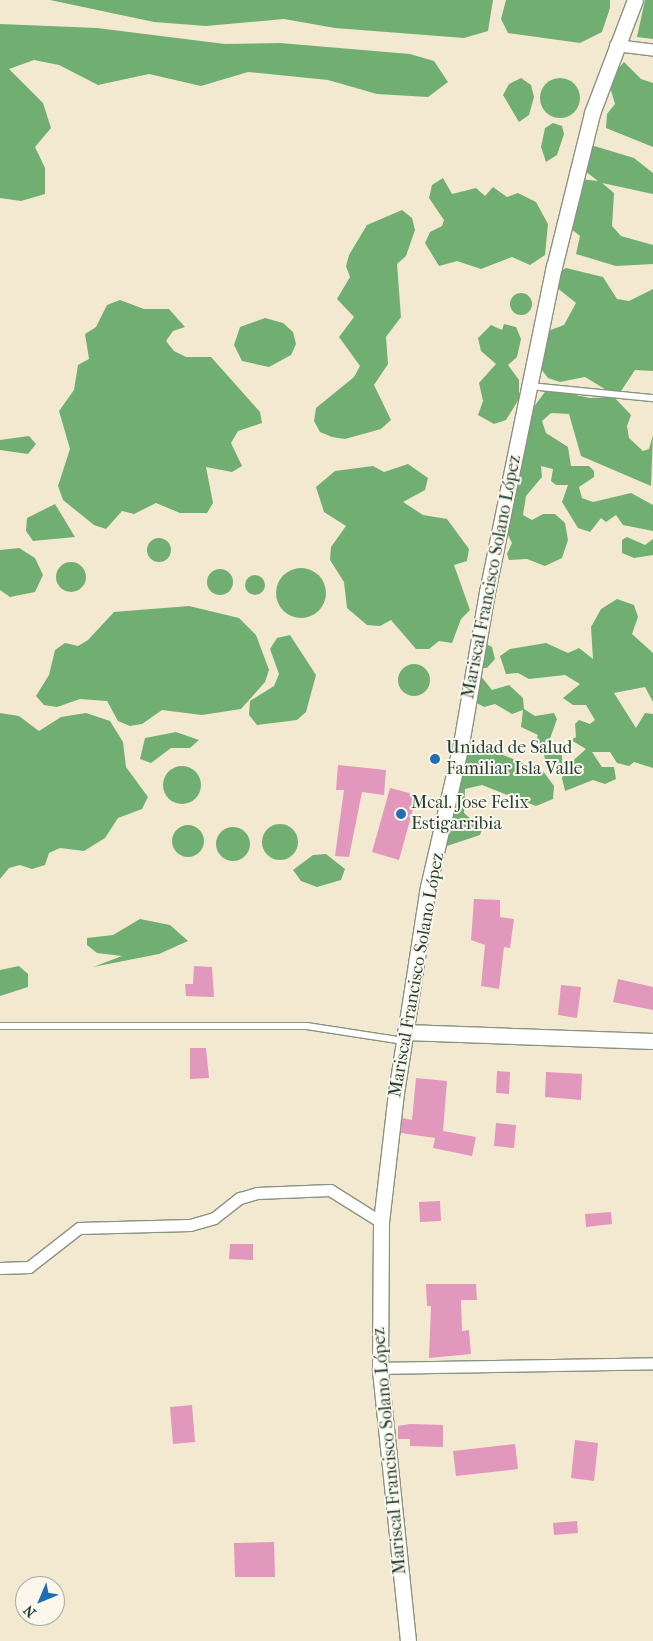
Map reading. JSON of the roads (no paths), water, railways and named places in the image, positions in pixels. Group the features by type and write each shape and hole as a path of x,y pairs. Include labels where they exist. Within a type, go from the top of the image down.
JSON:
{"street":[{"name":"Mariscal Francisco Solano López","path":"408,1641 380,1368 381,1222 405,1036 428,887 462,744 530,386 592,113 615,45 635,0"},
{"path":"615,45 653,50"},
{"path":"405,1036 653,1041"},
{"path":"0,1268 29,1267 79,1228 190,1225 214,1218 240,1198 257,1193 330,1190 381,1222"},
{"path":"380,1368 653,1363"}],"lane":[{"path":"530,386 653,398"},
{"path":"0,1026 307,1026 405,1036"}],"place":[{"name":"Unidad de Salud Familiar Isla Valle","path":"435,759"},
{"name":"Mcal. Jose Felix Estigarribia","path":"401,814"}]}
